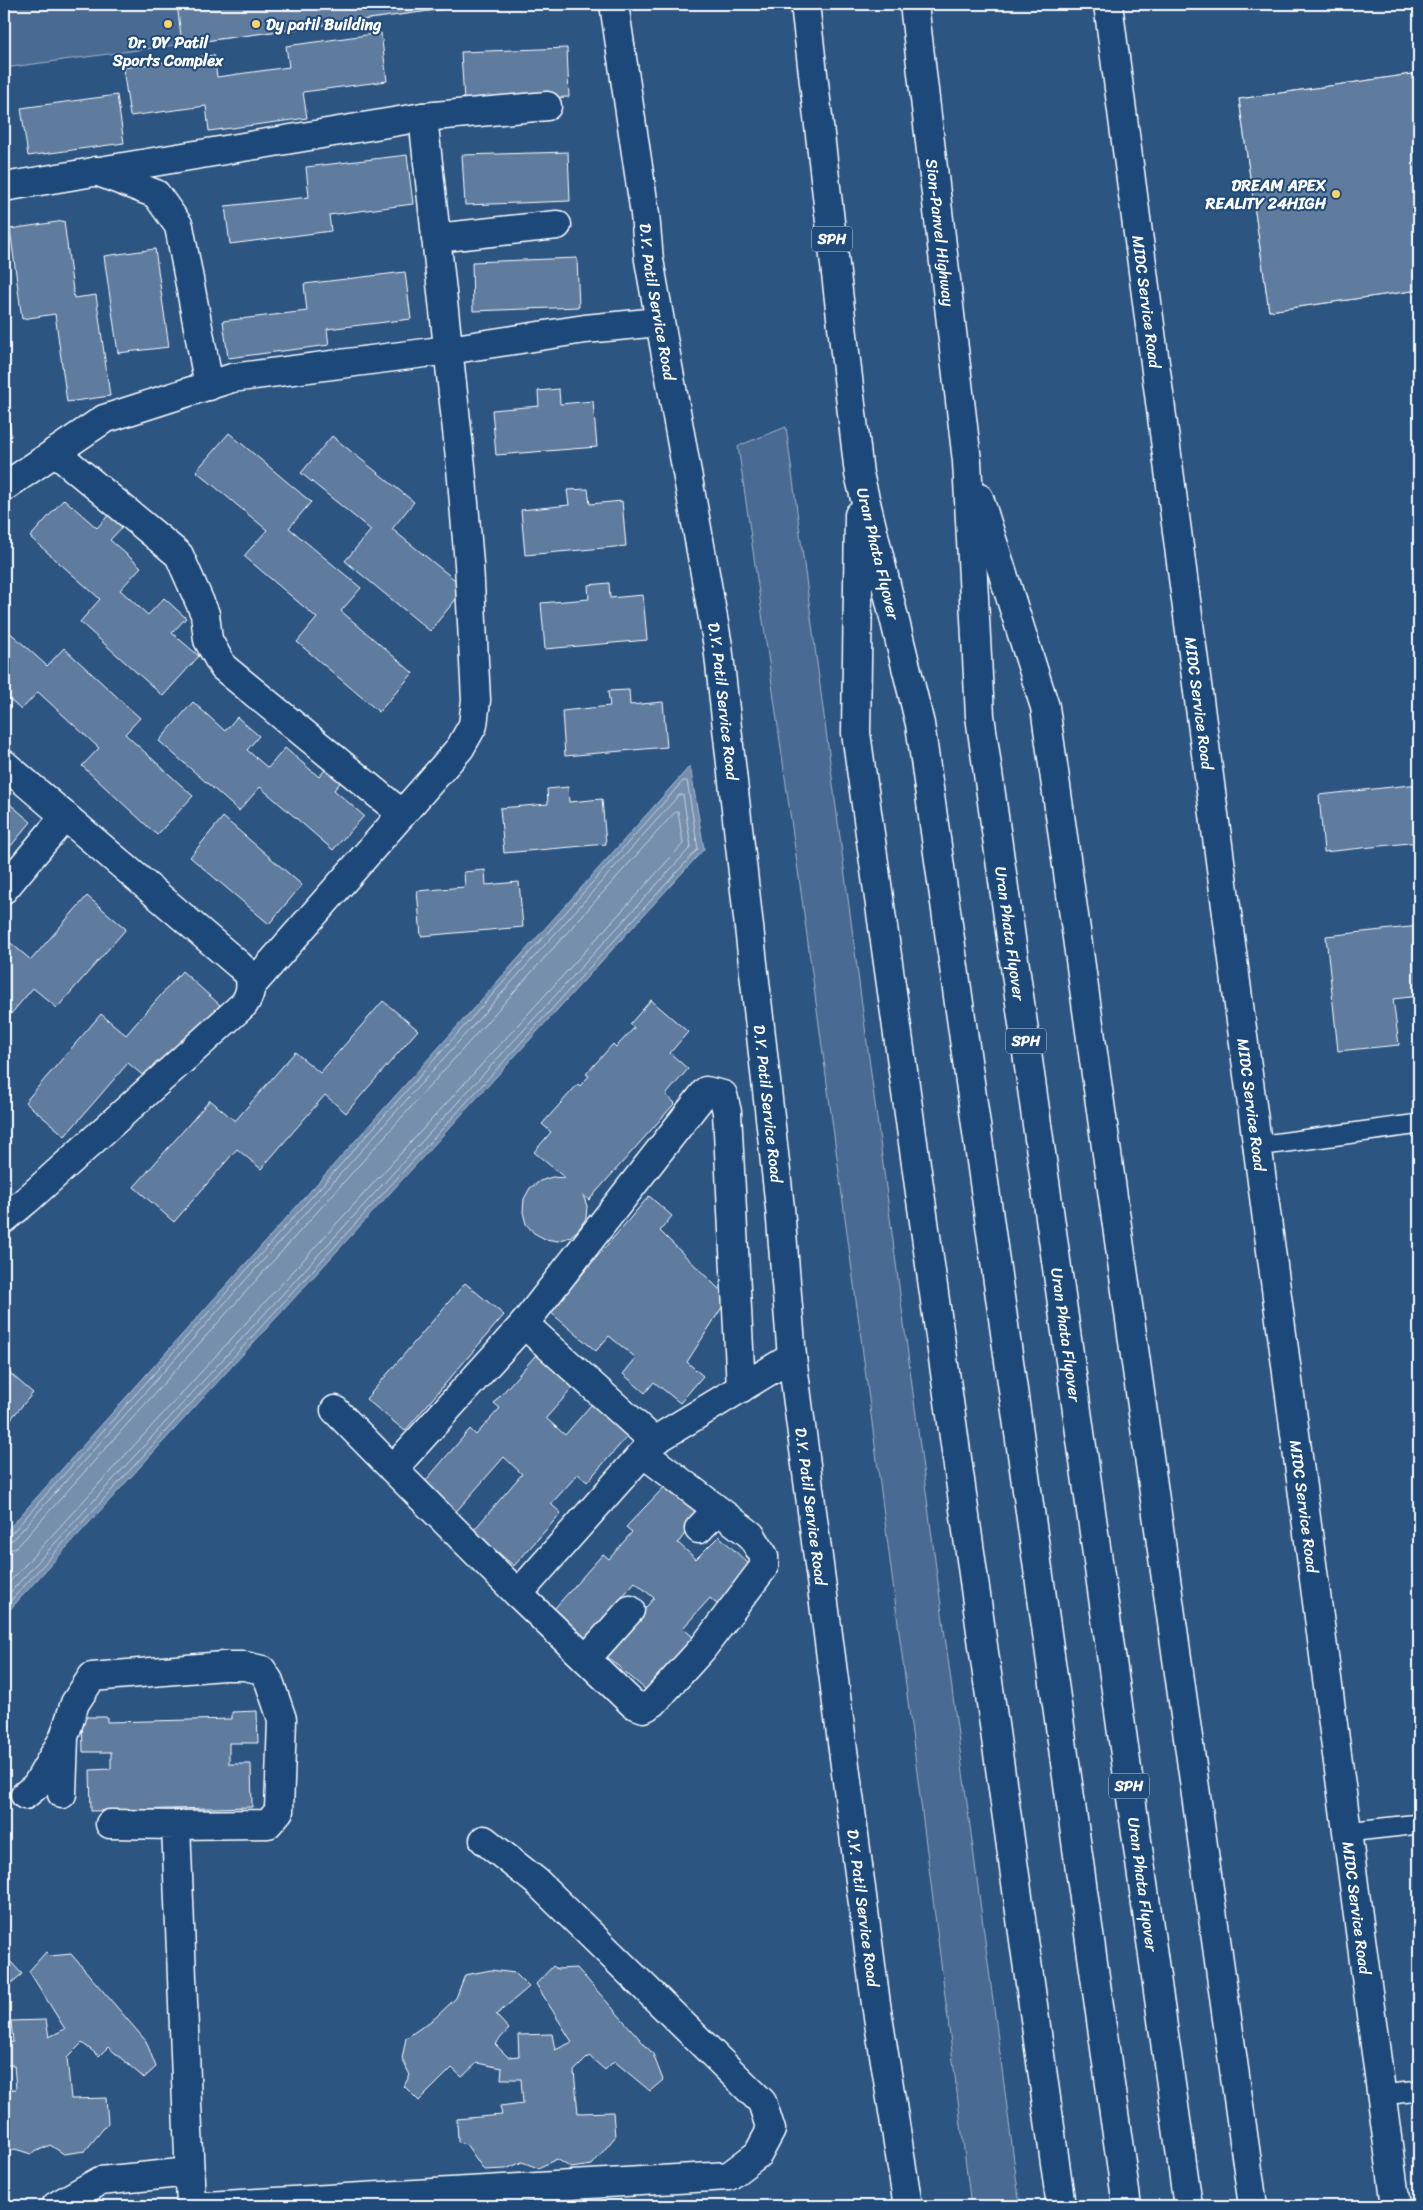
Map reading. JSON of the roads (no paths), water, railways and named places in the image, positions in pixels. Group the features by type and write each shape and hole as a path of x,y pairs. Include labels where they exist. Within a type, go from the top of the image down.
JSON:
{"main road":[{"name":"D.Y. Patil Service Road","path":"614,4 659,322 718,646 780,1208 792,1357 876,2004 908,2206"},
{"name":"SPH","path":"805,4 859,474"},
{"name":"Sion-Panvel Highway","path":"914,4 967,461"},
{"name":"MIDC Service Road","path":"1108,4 1396,2206"},
{"path":"4,187 95,170 423,117 547,106"},
{"path":"251,986 460,748 473,725 476,700 467,544 423,117"},
{"path":"95,170 156,194 179,226 209,386"},
{"path":"436,238 557,225"},
{"path":"4,486 104,419 232,378 448,350 585,329 659,322"},
{"path":"55,452 179,555 205,614 208,640 223,667 402,814"},
{"path":"967,461 1045,707 1253,2206"},
{"name":"Uran Phata Flyover","path":"967,461 980,716 1188,2206"},
{"path":"859,474 856,734 1061,2206"},
{"name":"Uran Phata Flyover","path":"859,474 920,724 1127,2206"},
{"path":"4,764 239,964 250,975 251,986 250,995 244,1004 4,1219"},
{"path":"4,889 65,816"},
{"path":"393,1469 524,1324 706,1091 723,1095 727,1112 741,1388"},
{"path":"334,1410 518,1594 632,1704 644,1708 653,1704 702,1649 764,1567 764,1556 751,1535 708,1520 648,1447 524,1324"},
{"path":"518,1594 648,1447 792,1357"},
{"path":"586,1659 630,1610"},
{"path":"24,1795 36,1786 64,1737 75,1703 92,1677 223,1666 245,1666 262,1670 270,1681 282,1719 279,1811 268,1824 110,1824"},
{"path":"62,1794 64,1737"},
{"path":"176,1825 191,2206"},
{"path":"206,2206 729,2176 758,2154 771,2130 762,2102 537,1882 484,1840"},
{"path":"56,2206 100,2181 190,2172"}],"lane":[{"path":"1257,1146 1419,1124"},
{"path":"1347,1832 1419,1824"},
{"path":"1381,2095 1419,2090"}],"water":[{"path":"690,766 704,849 4,1616 4,1534"}],"place":[{"name":"Dr. DY Patil Sports Complex","path":"168,24"},
{"name":"Dy patil Building","path":"256,24"},
{"name":"DREAM APEX REALITY 24HIGH","path":"1336,194"}]}
